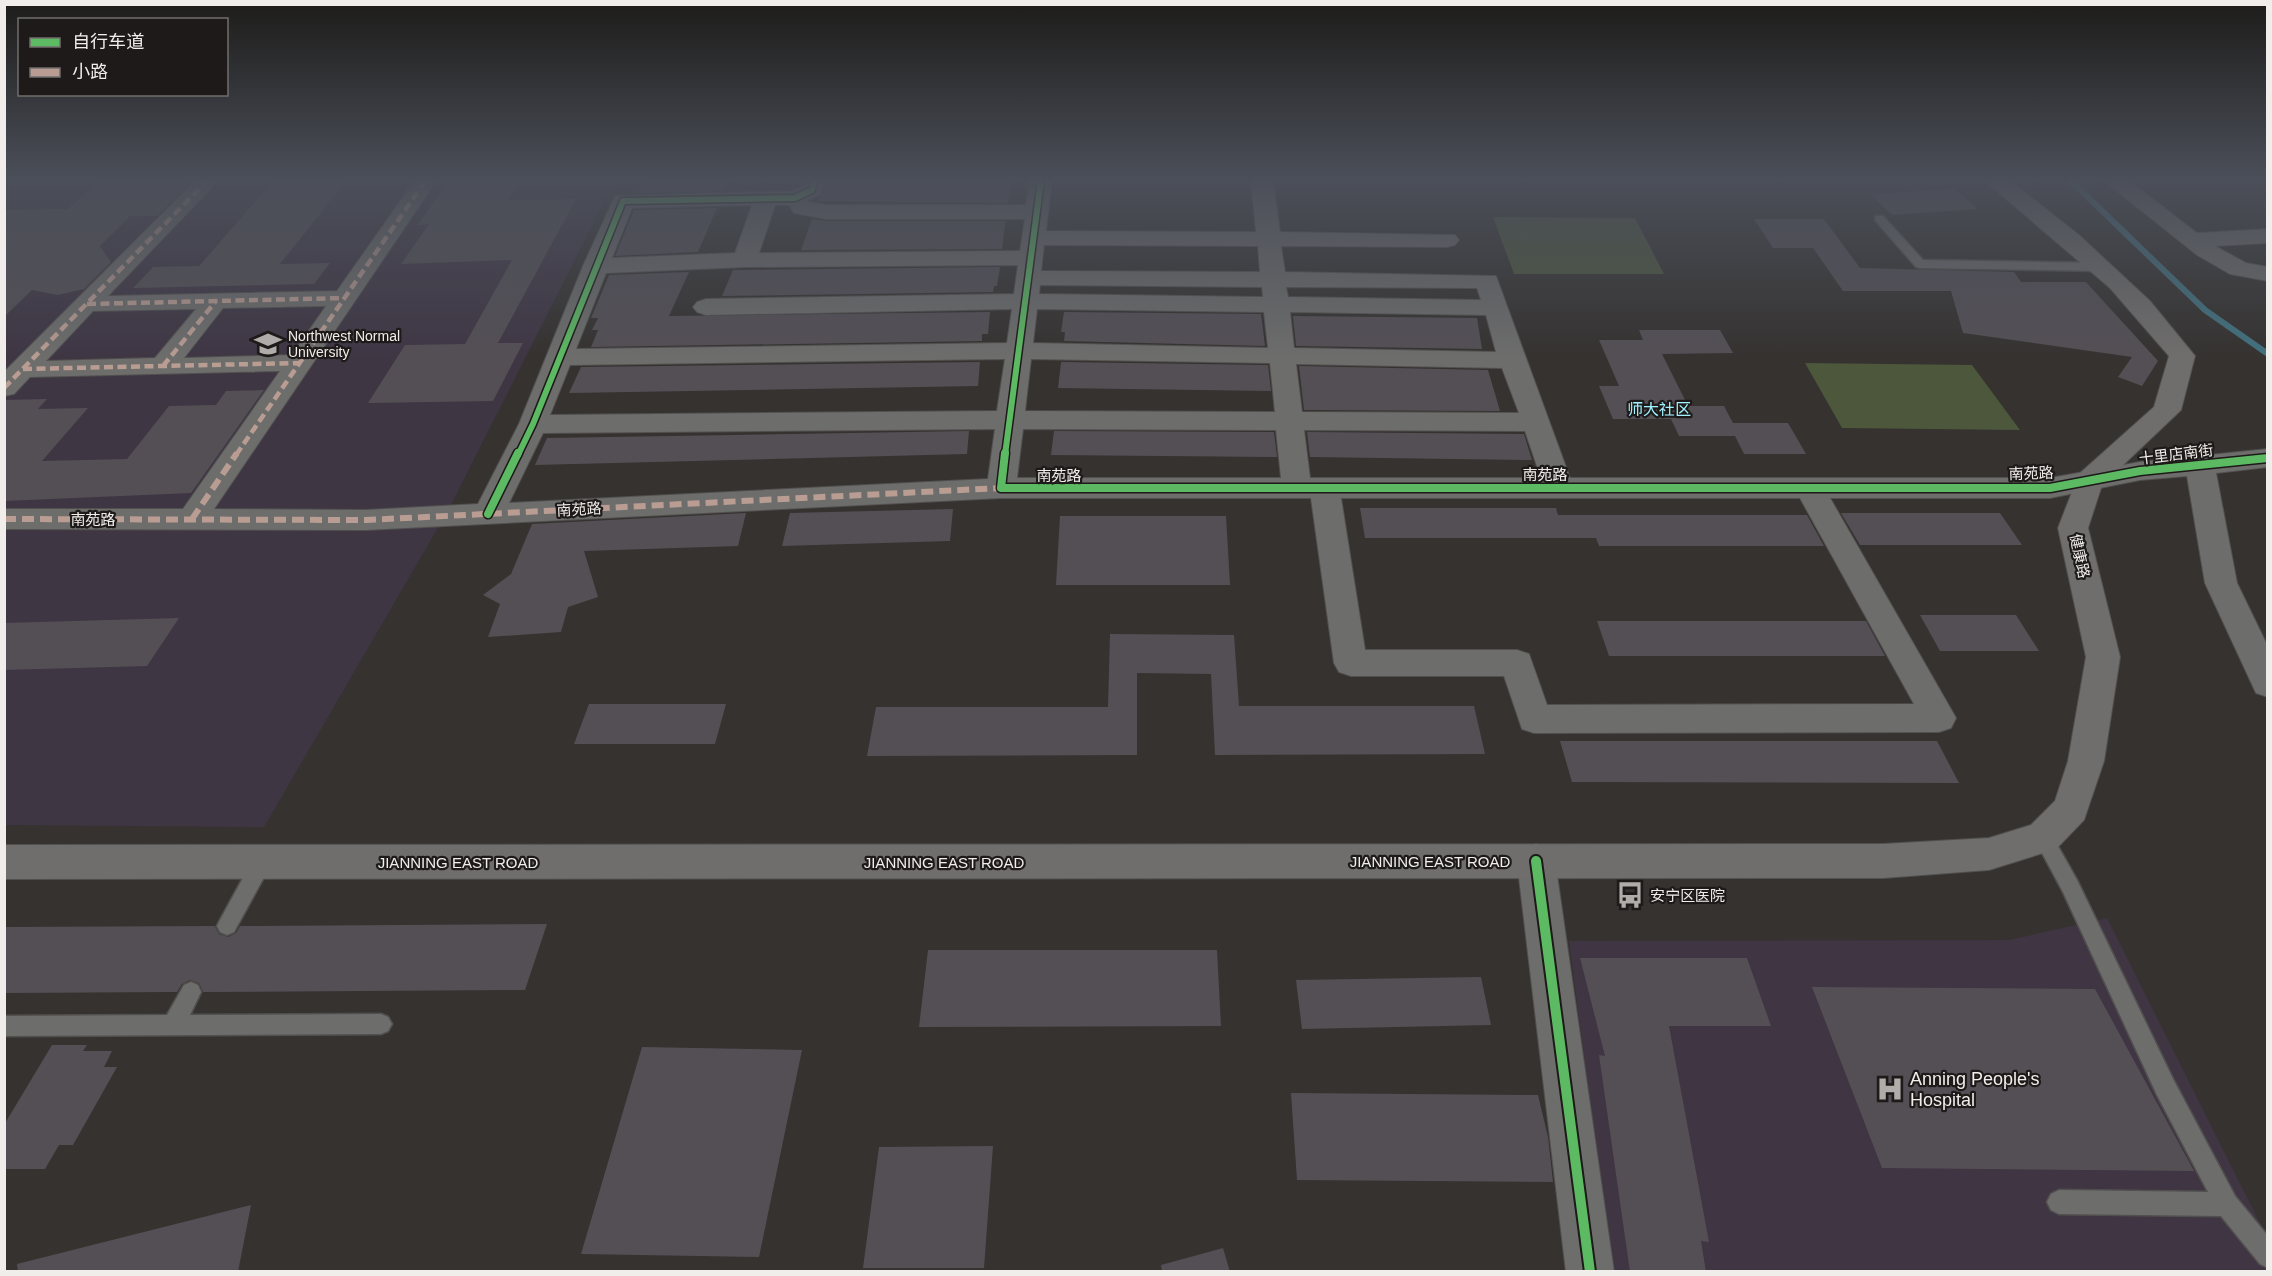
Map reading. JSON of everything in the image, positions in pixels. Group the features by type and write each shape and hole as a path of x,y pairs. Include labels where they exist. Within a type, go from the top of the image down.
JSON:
{"main road":[{"name":"健康路","path":"1883,861 1989,854 2043,838 2071,809 2086,761 2103,657 2073,528 2089,481 2167,410 2182,356 2164,330 2103,267 2069,240"},
{"name":"JIANNING EAST ROAD","path":"4,862 1883,861"}],"street":[{"path":"4,388 149,240"},
{"path":"192,519 385,240"},
{"path":"488,514 533,424 606,240"},
{"path":"746,260 753,240"},
{"path":"1001,488 1034,240"},
{"path":"1268,240 1289,421 1311,488 1340,601 1351,663 1517,663 1534,719 1939,718 1809,488"},
{"path":"706,307 1268,240 1446,240"},
{"path":"2191,240 2200,240"},
{"path":"2191,240 2239,269 2268,274"},
{"path":"595,266 746,260 1273,279 1487,281 1512,360 1559,487"},
{"path":"1030,269 1276,305 1496,308"},
{"path":"87,304 345,298"},
{"path":"163,366 216,301"},
{"path":"558,357 1019,351 1512,360"},
{"path":"23,369 300,363"},
{"path":"533,424 1010,420 1536,422"},
{"name":"十里店南街","path":"2089,481 2200,464 2265,460"},
{"path":"2200,464 2221,583 2268,684"},
{"name":"南苑路","path":"4,519 366,520 1001,488 2049,488 2089,481"},
{"path":"1536,861 1590,1272"}],"lane":[{"path":"1898,240 1920,264 2103,267"},
{"path":"2043,838 2070,886 2165,1087 2227,1204 2268,1256"},
{"path":"227,926 262,862"},
{"path":"173,1025 191,992"},
{"path":"4,1026 381,1024"},
{"path":"2059,1202 2227,1204"}],"shaded area":[{"name":"Northwest Normal University","path":"5,240 585,240 450,507 264,827 5,825"},
{"name":"Anning People's Hospital","path":"2107,918 2267,1237 2267,1271 1612,1271 1569,941 2009,940"}],"green space":[{"path":"1501,240 1646,240 1664,274 1514,274"},
{"path":"1805,363 1972,365 2020,430 1842,428"}],"building":[{"path":"4,240 106,240 100,246 111,262 84,289 58,295 32,290 4,317"},
{"path":"222,240 300,240 280,264 330,263 314,284 133,288 153,267 199,266"},
{"path":"418,240 554,240 498,343 523,343 493,401 368,403 405,345 465,344 512,260 401,264"},
{"path":"622,240 703,240 698,252 615,256"},
{"path":"805,240 1003,240 1002,249 801,250"},
{"path":"1767,240 1839,240 1860,268 2014,272 2021,282 2086,282 2158,361 2142,386 2118,377 2132,357 1963,333 1951,291 1843,291 1813,248 1773,248"},
{"path":"1000,267 997,286 994,286 993,292 722,296 733,270"},
{"path":"689,272 669,316 990,312 988,334 982,334 982,341 591,347 598,330 592,330 598,318 591,318 609,275"},
{"path":"1064,312 1261,314 1265,346 1064,341 1065,332 1061,332"},
{"path":"1293,316 1477,318 1482,349 1296,346"},
{"path":"1639,330 1720,330 1733,353 1662,354 1688,406 1724,406 1733,423 1788,423 1806,454 1744,454 1735,436 1679,436 1671,419 1613,419 1599,386 1619,386 1599,340 1643,340"},
{"path":"980,362 978,386 569,393 581,367"},
{"path":"1061,362 1268,365 1271,391 1058,388"},
{"path":"1299,366 1488,370 1500,411 1304,410"},
{"path":"264,390 191,493 4,501 4,400 47,399 38,409 88,408 42,461 127,459 169,406 216,405 226,391"},
{"path":"969,431 967,454 535,465 547,438"},
{"path":"1054,431 1274,432 1277,457 1051,455"},
{"path":"1307,432 1524,434 1532,460 1310,457"},
{"path":"1360,508 1556,508 1558,515 1807,515 1824,546 1599,546 1596,538 1365,538"},
{"path":"953,509 950,541 782,546 790,513"},
{"path":"746,513 738,546 584,551 598,597 568,607 561,632 488,637 500,604 483,595 511,574 532,524"},
{"path":"1841,513 2000,513 2022,545 1860,545"},
{"path":"1060,516 1226,516 1230,585 1056,585"},
{"path":"1920,615 2016,615 2039,651 1940,651"},
{"path":"179,618 147,666 4,670 4,623"},
{"path":"1597,621 1866,621 1885,656 1609,656"},
{"path":"1110,634 1234,635 1239,706 1474,706 1485,754 1215,755 1211,674 1137,673 1137,755 867,756 876,707 1108,707"},
{"path":"589,704 726,704 715,744 574,744"},
{"path":"1560,741 1937,741 1959,783 1572,782"},
{"path":"547,924 525,990 203,992 199,983 190,980 182,984 177,992 4,993 4,927 215,926 219,934 228,937 236,933 240,926"},
{"path":"928,950 1217,950 1221,1026 919,1027"},
{"path":"1580,958 1747,958 1771,1026 1669,1026 1709,1242 1701,1241 1706,1272 1630,1272 1599,1055 1605,1056"},
{"path":"1481,977 1491,1025 1302,1029 1296,980"},
{"path":"1812,987 2095,989 2194,1171 1882,1168"},
{"path":"52,1045 87,1045 83,1051 112,1051 104,1067 117,1067 73,1145 59,1145 45,1169 4,1169 4,1125"},
{"path":"642,1047 802,1050 759,1257 581,1254"},
{"path":"1291,1093 1538,1095 1548,1137 1553,1182 1297,1180"},
{"path":"993,1146 984,1268 863,1268 879,1147"},
{"path":"251,1205 238,1272 18,1272 17,1264"},
{"path":"1223,1248 1230,1272 1162,1272 1161,1265"}],"waterway":[{"path":"2132,240 2205,310 2268,354"}],"marked path":[{"path":"4,388 150,240"},
{"path":"192,519 385,240"},
{"path":"87,304 345,298"},
{"path":"163,366 216,301"},
{"path":"23,369 300,363"},
{"path":"4,519 366,520 1001,488"}],"cycle path":[{"path":"488,514 533,424 607,240"},
{"path":"1033,240 1001,488 2050,488 2140,471 2268,458"},
{"path":"1536,861 1590,1272"}],"place":[{"name":"Northwest Normal University","path":"268,344"},
{"name":"安宁区医院","path":"1630,895"},
{"name":"Anning People's Hospital","path":"1890,1089"}],"district":[{"name":"师大社区","path":"1659,409"}]}
